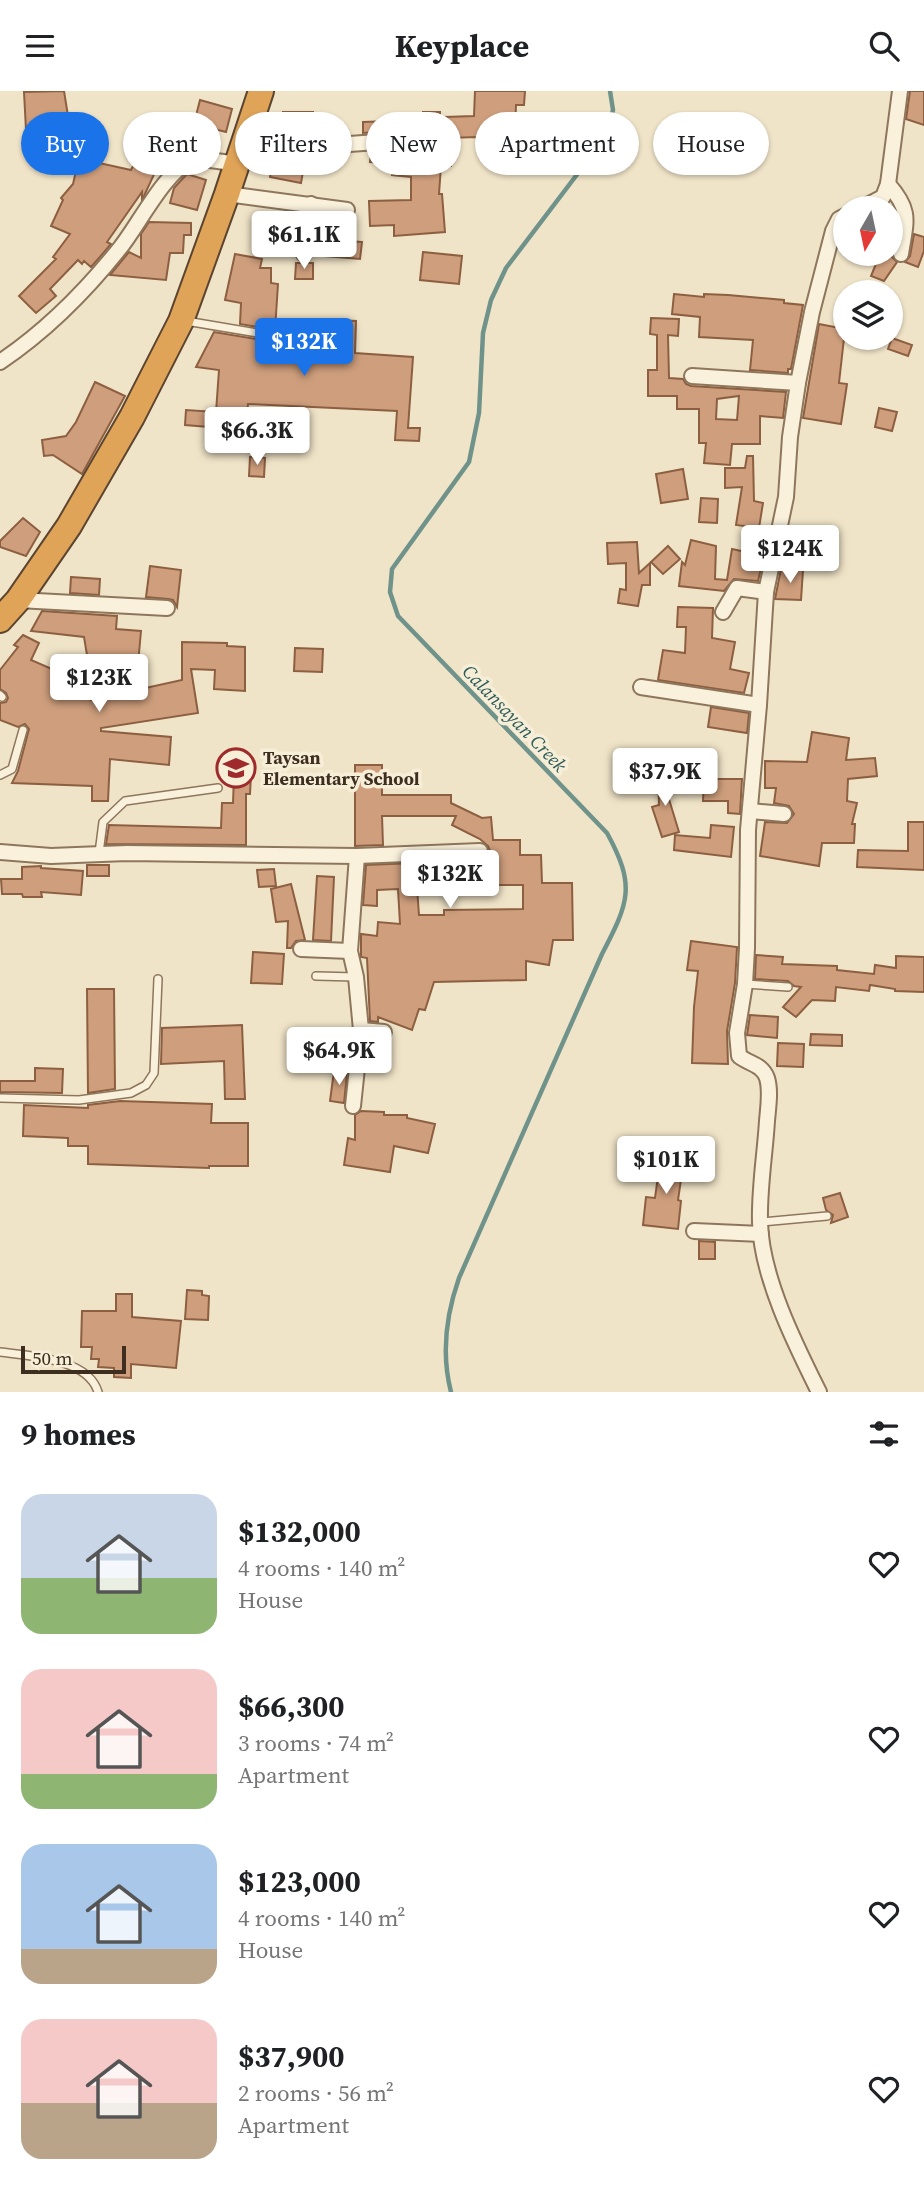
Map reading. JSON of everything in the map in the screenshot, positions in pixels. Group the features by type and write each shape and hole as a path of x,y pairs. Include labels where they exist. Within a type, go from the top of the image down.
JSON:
{"highway":[{"path":"254,112 261,91"},
{"path":"0,620 18,600 75,516 132,417 181,321 235,170"}],"street":[{"path":"883,196 888,184 900,91"},
{"path":"0,362 46,327 90,284 122,246 181,166 192,160 235,164"},
{"path":"888,184 897,196"},
{"path":"227,194 347,210"},
{"path":"303,254 311,204"},
{"path":"903,204 906,219 903,240"},
{"path":"819,1392 796,1347 763,1250 761,1228 768,1081 757,1065 743,1060 737,1054 737,1033 745,984 750,811 766,591 786,496 790,437 798,383 812,312 833,232"},
{"path":"692,376 798,383"},
{"path":"723,612 737,588 766,591"},
{"path":"18,600 167,608"},
{"path":"641,687 759,705"},
{"path":"750,811 783,814"},
{"path":"0,852 51,856 99,853 357,856 480,851"},
{"path":"353,1106 361,1030 356,977 350,951 357,856"},
{"path":"301,949 350,951"},
{"path":"361,1030 384,1032"},
{"path":"694,1231 761,1228"}],"lane":[{"path":"181,321 334,346"},
{"path":"0,775 12,769 23,730"},
{"path":"99,853 103,822 125,801 218,788"},
{"path":"316,976 356,977"},
{"path":"0,1098 79,1100 131,1093 146,1085 154,1073 158,979"},
{"path":"745,984 788,987"},
{"path":"761,1228 827,1216"},
{"path":"0,1352 48,1358 66,1365 90,1378 98,1392"}],"building":[{"path":"64,91 67,112 25,112 24,92"},
{"path":"475,91 525,91 524,105 516,105 516,112 475,112 475,137 461,138 461,116 474,116"},
{"path":"910,91 924,91 924,125 906,119"},
{"path":"200,100 232,109 226,132 221,131 221,112 197,112"},
{"path":"363,122 366,122 366,133 363,133"},
{"path":"109,165 123,168 123,175 154,175 142,199 142,192 107,242 111,244 91,267 78,260 50,289 56,296 36,313 19,296 56,259 53,257 70,234 51,226 63,200 61,198 73,184 75,175 109,175"},
{"path":"186,175 206,180 197,210 170,203 174,188"},
{"path":"270,175 302,175 301,183"},
{"path":"392,175 440,175 439,194 442,194 445,232 394,236 394,225 370,226 369,201 411,200 411,177"},
{"path":"319,216 347,219 345,241 362,242 360,259 313,255"},
{"path":"149,222 191,223 191,235 184,235 183,253 170,253 166,280 110,275 129,252 141,258 141,234"},
{"path":"914,234 924,237 924,251 918,267 905,262 910,256"},
{"path":"423,252 462,256 459,284 420,280"},
{"path":"235,254 262,259 260,268 271,268 271,283 278,284 275,330 240,324 241,303 225,300"},
{"path":"296,263 313,263 313,279 295,279"},
{"path":"875,266 894,266 885,280 871,276"},
{"path":"674,294 704,297 704,294 728,295 784,300 784,303 803,305 791,369 788,369 788,373 750,370 753,340 699,337 700,317 672,314"},
{"path":"651,318 679,319 678,336 668,335 669,378 683,379 691,386 786,392 783,418 760,416 760,444 732,444 730,465 704,463 706,443 699,443 699,409 677,409 677,396 648,396 648,370 657,370 657,335 650,334","holes":["739,396 737,420 716,419 717,399"]},
{"path":"336,320 356,321 355,353 413,357 408,428 420,428 419,441 395,440 397,411 248,404 246,430 185,425 186,410 216,412 219,370 196,367 214,332 274,342 274,347 296,349 296,346 334,352 340,348 337,341 297,334 299,323 336,328"},
{"path":"819,324 833,327 833,350 843,350 839,383 847,384 841,424 803,418"},
{"path":"903,342 912,345 908,356 891,350 903,350"},
{"path":"95,382 125,396 82,474 53,455 44,456 42,440 66,436 76,422"},
{"path":"879,408 897,412 892,431 875,427"},
{"path":"747,456 753,456 754,501 763,503 759,528 736,525 742,487 725,488 725,468 745,468"},
{"path":"250,457 265,458 264,477 249,476"},
{"path":"683,469 688,499 661,503 656,474"},
{"path":"701,498 718,499 717,523 699,522"},
{"path":"23,518 40,532 26,556 0,547 0,541"},
{"path":"691,540 716,546 715,579 727,580 732,549 764,556 758,581 734,579 724,591 679,586 682,562 685,565"},
{"path":"637,542 639,573 650,563 650,585 642,585 638,606 618,603 620,589 626,590 626,563 608,564 607,543"},
{"path":"668,546 680,559 663,574 651,562"},
{"path":"150,566 181,570 177,607 173,600 146,597"},
{"path":"781,569 803,570 801,600 775,599"},
{"path":"71,577 100,579 99,595 70,593"},
{"path":"678,607 713,608 712,638 735,642 730,669 749,673 744,693 658,680 663,650 685,653 686,627 677,627"},
{"path":"42,611 117,616 116,629 141,631 137,675 115,673 116,668 90,673 84,637 31,631"},
{"path":"23,635 39,643 31,660 54,670 62,655 87,668 91,700 182,680 182,642 227,643 227,646 245,647 245,691 214,689 215,670 191,669 198,713 101,728 101,731 171,737 169,765 110,759 108,801 92,801 92,786 12,783 18,771 29,729 25,724 18,727 0,720 0,703 6,702 8,698 0,689 0,670 18,647 14,645"},
{"path":"295,648 323,649 322,672 294,671"},
{"path":"711,707 749,713 747,733 708,727"},
{"path":"812,732 849,738 846,760 875,758 877,776 848,779 847,801 857,803 852,824 855,824 854,843 822,843 819,866 760,856 765,822 787,823 794,814 789,806 774,803 776,788 765,788 765,761 807,762"},
{"path":"355,765 382,765 382,795 451,795 451,803 482,818 491,817 493,840 520,840 520,855 541,855 542,883 572,883 573,940 553,940 549,965 526,961 526,980 434,982 425,1010 419,1009 412,1030 378,1017 378,1022 370,1021 367,958 361,957 361,934 377,936 378,922 400,924 398,889 377,890 377,906 363,905 366,865 463,861 464,886 417,888 419,915 444,915 444,910 523,909 523,885 486,885 486,858 490,851 488,846 452,825 456,816 382,816 383,845 355,846"},
{"path":"671,774 671,796 668,796 679,832 662,837 652,807 659,805 658,775"},
{"path":"234,775 251,775 250,794 246,794 246,845 106,844 109,825 221,828 222,803 233,803"},
{"path":"704,779 742,779 740,814 728,813 728,801 703,801"},
{"path":"908,822 924,822 924,870 857,867 858,850 908,851"},
{"path":"711,825 734,827 731,857 674,850 675,835 710,838"},
{"path":"87,865 109,865 109,876 87,876"},
{"path":"41,866 83,871 81,895 41,892 42,897 23,897 22,894 2,894 1,879 22,879 22,867"},
{"path":"274,869 276,886 259,887 257,870"},
{"path":"317,876 334,877 331,941 313,940"},
{"path":"291,884 305,940 296,941 291,948 287,948 288,921 276,922 271,889"},
{"path":"691,941 737,947 735,983 727,1031 728,1064 692,1063 698,971 687,970"},
{"path":"253,952 284,954 282,984 251,983"},
{"path":"756,955 783,957 782,964 837,966 837,970 874,974 875,965 896,968 896,956 924,957 924,992 895,991 870,985 869,991 836,987 835,1001 812,1000 796,1017 783,1007 801,987 788,981 755,979"},
{"path":"87,989 114,989 115,1089 88,1093"},
{"path":"750,1015 778,1017 777,1038 747,1035"},
{"path":"242,1025 245,1099 225,1099 224,1061 161,1064 162,1028"},
{"path":"811,1034 842,1035 842,1046 810,1045"},
{"path":"370,1040 379,1041 380,1063 367,1064"},
{"path":"778,1043 804,1044 803,1067 777,1066"},
{"path":"35,1068 63,1069 62,1093 0,1092 0,1081 35,1081"},
{"path":"334,1071 347,1073 344,1103 330,1101"},
{"path":"120,1101 212,1104 211,1123 248,1123 248,1166 209,1168 88,1164 88,1146 68,1146 68,1138 23,1136 24,1105 88,1108 88,1105"},
{"path":"361,1111 407,1115 407,1118 435,1124 428,1153 394,1146 390,1172 344,1165 348,1138 355,1140 355,1115"},
{"path":"661,1155 684,1159 678,1200 681,1201 678,1229 643,1225 646,1197 655,1198"},
{"path":"840,1193 848,1217 831,1223 833,1215 826,1210 823,1198"},
{"path":"699,1241 715,1242 715,1259 699,1259"},
{"path":"187,1290 202,1291 202,1295 209,1296 208,1320 185,1319"},
{"path":"116,1294 132,1294 132,1317 181,1321 176,1368 131,1364 131,1378 114,1377 114,1368 98,1367 99,1359 91,1359 92,1347 81,1347 82,1311 116,1311"}],"waterway":[{"name":"Calansayan Creek","path":"451,1392 446,1363 446,1334 459,1278 618,921 623,907 625,881 622,867 607,833 398,616 390,592 392,569 469,462 479,413 483,333 491,300 506,268 607,135 613,110 610,91"}],"place":[{"name":"Taysan Elementary School","path":"236,768"}]}
